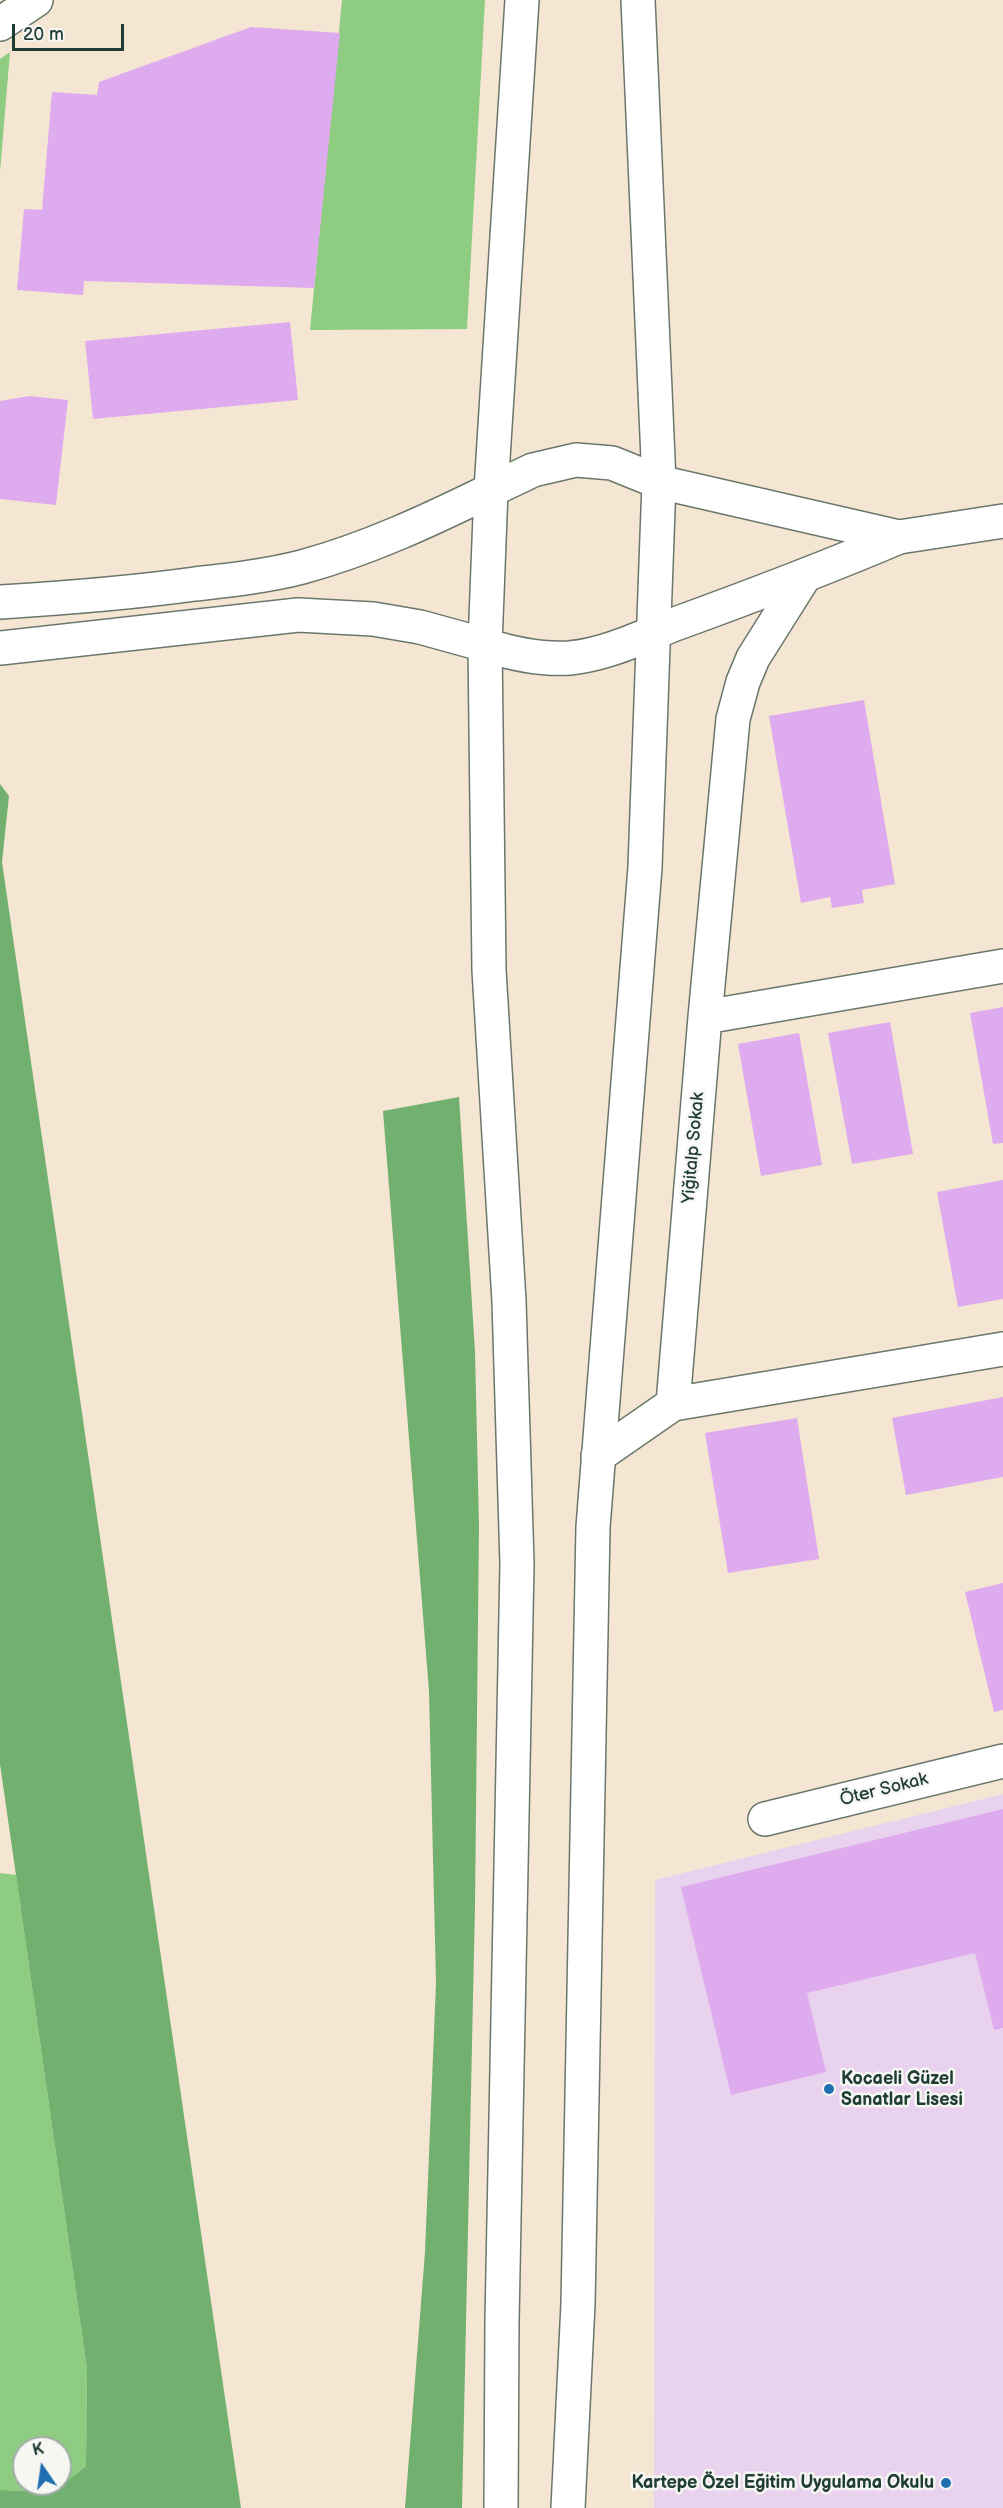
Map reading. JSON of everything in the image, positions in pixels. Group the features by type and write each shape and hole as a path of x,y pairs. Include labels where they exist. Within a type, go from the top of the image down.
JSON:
{"main road":[{"path":"0,24 36,0"},
{"path":"501,2508 502,2308 517,1564 509,1301 489,970 485,645 491,490 522,0"},
{"path":"568,2508 578,2304 593,1527 645,867 659,482 638,0"},
{"path":"0,602 168,588 249,578 302,567 423,524 533,470 576,460 612,463 659,482 899,537"},
{"path":"0,648 298,615 373,619 420,627 517,656 571,658 618,648 654,632 804,577 899,537 1003,521"},
{"name":"Yiğitalp Sokak","path":"673,1404 705,1017 733,719 742,682 753,658 804,577"},
{"path":"705,1017 1003,966"},
{"path":"598,1455 673,1404 1003,1349"},
{"name":"Öter Sokak","path":"765,1819 1003,1761"}],"shaded area":[{"name":"Kocaeli Güzel Sanatlar Lisesi","path":"1003,1794 1003,2508 654,2508 655,1880"}],"green space":[{"path":"342,0 485,0 467,329 310,330"},
{"path":"10,52 0,172 0,59"},
{"path":"0,784 9,796 2,862 241,2508 0,2508 0,2490 12,2490 12,2496 72,2496 72,2477 86,2466 87,2369 0,1764"},
{"path":"459,1097 475,1352 479,1526 475,1905 462,2508 405,2508 425,2252 436,1983 429,1691 383,1111"},
{"path":"0,1873 16,1875 87,2369 86,2466 72,2477 72,2436 12,2436 12,2490 0,2490"}],"building":[{"path":"251,27 340,33 314,288 84,281 83,295 17,290 24,209 42,210 52,92 97,95 99,82"},
{"path":"290,322 298,400 93,419 85,341"},
{"path":"29,396 68,400 56,505 0,499 0,401"},
{"path":"864,700 895,884 862,890 864,903 832,908 830,897 801,903 769,716"},
{"path":"1003,1007 1003,1143 993,1144 970,1013"},
{"path":"890,1022 913,1154 852,1164 828,1033"},
{"path":"799,1033 822,1165 761,1176 738,1044"},
{"path":"1003,1180 1003,1299 958,1307 937,1192"},
{"path":"1003,1397 1003,1477 906,1495 892,1418"},
{"path":"797,1418 819,1559 728,1573 705,1433"},
{"path":"1003,1583 1003,1710 994,1712 965,1592"},
{"path":"1003,1809 1003,2028 994,2030 975,1953 807,1993 826,2072 731,2095 681,1887"}],"place":[{"name":"Kocaeli Güzel Sanatlar Lisesi","path":"829,2089"},
{"name":"Kartepe Özel Eğitim Uygulama Okulu","path":"946,2483"}]}
